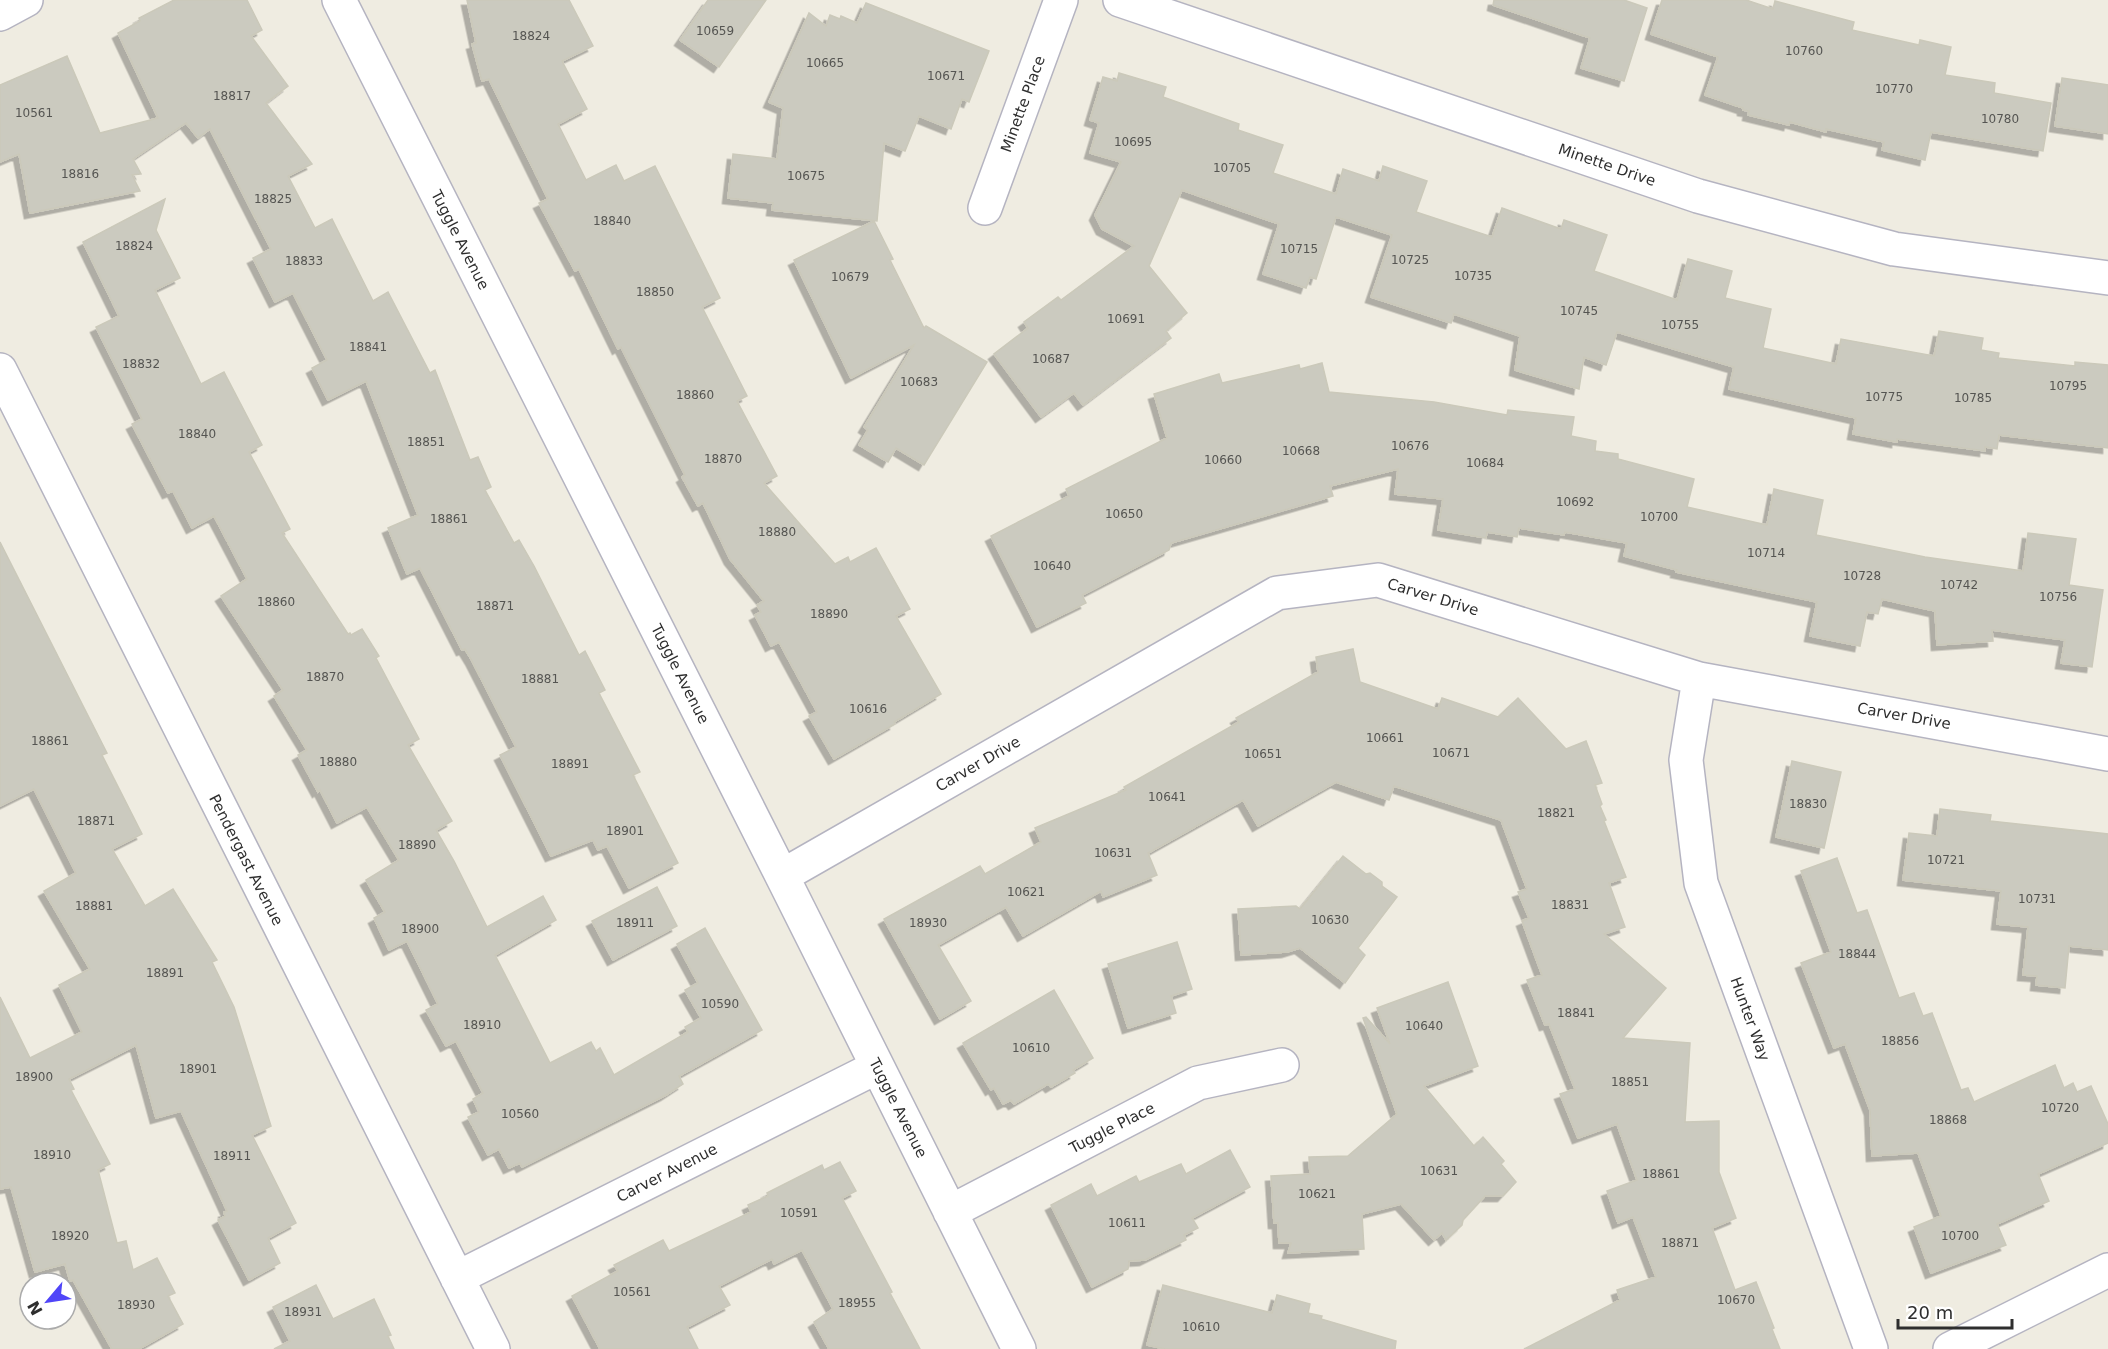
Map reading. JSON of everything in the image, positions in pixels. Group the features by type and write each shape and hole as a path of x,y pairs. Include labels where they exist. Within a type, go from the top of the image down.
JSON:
{"street":[{"path":"0,14 26,0"},
{"name":"Tuggle Avenue","path":"339,0 1019,1349"},
{"name":"Minette Place","path":"985,208 1061,0"},
{"name":"Minette Drive","path":"1120,0 1698,196 1894,249 2108,278"},
{"name":"Pendergast Avenue","path":"0,370 493,1349"},
{"name":"Carver Drive","path":"782,876 1277,593 1378,580 1700,679 2108,754"},
{"name":"Hunter Way","path":"1700,679 1686,760 1701,883 1871,1349"},
{"name":"Tuggle Place","path":"950,1212 1198,1083 1282,1065"},
{"name":"Carver Avenue","path":"457,1278 877,1067"},
{"path":"1950,1349 2108,1270"}],"building":[{"path":"174,0 247,0 262,30 251,36 288,86 266,103 312,164 288,176 315,228 332,219 373,301 388,292 430,373 435,370 470,460 478,457 491,487 485,490 514,543 519,540 534,566 579,655 585,651 605,690 599,693 640,772 633,775 678,863 629,888 607,846 598,850 593,840 551,856 500,755 516,747 471,659 465,649 462,650 420,568 407,574 388,528 418,515 366,381 328,400 312,368 327,360 293,293 275,302 253,258 271,249 210,129 198,138 186,123 133,159 141,174 132,175 140,191 30,213 19,154 0,162 0,85 67,56 100,133 158,118 118,33 140,21 139,18"},
{"path":"467,0 569,0 593,46 562,61 587,109 558,124 586,180 616,165 624,181 655,166 720,298 702,307 747,396 737,401 777,476 764,483 835,564 848,557 850,562 876,548 910,609 896,616 941,694 834,759 809,716 817,712 779,642 771,646 755,615 761,612 757,605 764,601 730,559 703,503 698,506 682,477 685,475 621,347 618,349 579,269 575,271 539,203 548,199 489,79 482,81 472,44 476,43"},
{"path":"708,0 766,0 719,67 680,40"},
{"path":"1494,0 1624,0 1647,8 1624,81 1581,68 1590,38 1493,5"},
{"path":"1662,0 1746,0 1773,9 1775,1 1854,22 1852,30 1919,45 1920,40 1951,47 1945,75 1995,83 1994,93 2051,103 2043,151 1931,132 1925,160 1882,150 1884,142 1826,129 1826,132 1790,122 1789,125 1748,115 1749,111 1743,108 1705,95 1718,57 1651,34"},
{"path":"866,3 989,51 969,102 962,99 951,129 919,116 905,151 884,143 877,221 772,210 773,203 728,198 733,154 777,159 783,108 769,102 809,13 826,26 830,15 840,19 841,16 857,23"},
{"path":"1119,73 1166,87 1163,97 1239,124 1238,130 1283,145 1273,173 1336,194 1343,169 1379,181 1383,166 1427,181 1416,212 1492,237 1502,208 1561,229 1564,220 1607,235 1594,271 1677,300 1688,259 1732,271 1725,298 1771,309 1763,348 1836,364 1841,339 1934,356 1939,331 1983,338 1981,350 1999,353 1998,358 2075,366 2075,362 2108,365 2108,448 1999,435 1997,449 1985,447 1985,451 1897,439 1897,442 1853,434 1856,418 1729,389 1734,367 1617,332 1606,365 1584,357 1579,389 1515,370 1520,336 1454,314 1451,323 1371,297 1392,235 1336,217 1316,279 1310,277 1306,288 1263,274 1279,224 1182,190 1149,266 1187,313 1166,331 1171,338 1083,405 1074,393 1041,417 994,354 1028,328 1024,322 1058,297 1061,300 1134,246 1102,229 1095,215 1121,162 1090,153 1099,123 1090,120 1103,77 1117,81"},
{"path":"2062,78 2108,85 2108,134 2055,126"},
{"path":"165,199 156,230 180,278 155,290 201,384 224,372 262,445 249,452 290,529 282,533 348,634 351,635 362,629 379,656 376,658 419,739 408,745 452,821 436,830 487,927 543,896 556,920 495,955 550,1063 591,1042 596,1051 600,1048 614,1075 688,1032 685,1027 701,1018 685,990 698,983 677,944 705,928 762,1030 679,1076 683,1084 666,1095 522,1167 520,1163 509,1168 499,1149 488,1155 468,1117 479,1112 473,1099 483,1093 456,1041 446,1046 426,1010 438,1004 407,941 389,950 374,918 385,912 366,880 399,860 367,807 337,823 320,790 318,792 298,755 307,750 274,696 283,690 221,596 247,579 214,516 192,528 173,491 168,493 132,424 142,419 96,327 119,316 83,242"},
{"path":"874,221 893,259 890,260 924,328 926,326 987,362 924,465 896,448 888,462 859,445 868,430 864,427 914,345 851,378 794,260"},
{"path":"1322,363 1329,392 1434,402 1507,415 1508,410 1574,417 1571,436 1596,441 1595,451 1618,454 1618,459 1694,479 1687,507 1767,525 1774,489 1823,500 1816,535 1925,557 2023,571 2028,533 2076,539 2069,585 2103,590 2092,667 2061,663 2065,640 1992,630 1993,641 1937,645 1935,611 1882,599 1878,614 1867,612 1860,646 1810,636 1817,602 1676,572 1677,570 1624,556 1627,543 1565,532 1564,535 1519,528 1517,537 1487,532 1486,538 1438,530 1443,499 1395,494 1398,469 1330,486 1333,496 1171,543 1169,550 1082,595 1086,603 1037,627 991,536 1069,496 1066,489 1167,438 1154,394 1219,374 1222,383 1299,365 1300,369"},
{"path":"0,542 107,753 102,755 142,834 112,849 145,906 173,889 217,960 212,962 234,1007 271,1126 252,1135 296,1223 268,1238 280,1263 249,1280 218,1220 225,1216 224,1212 227,1211 181,1111 156,1118 136,1045 69,1079 74,1089 71,1090 110,1164 98,1170 117,1243 126,1241 133,1270 157,1258 175,1293 168,1296 183,1324 139,1349 112,1349 78,1289 78,1271 67,1271 65,1264 35,1271 11,1187 0,1189 0,997 30,1058 82,1032 59,985 90,969 44,891 76,873 34,789 0,806"},
{"path":"1353,649 1360,682 1438,709 1442,698 1498,717 1518,698 1566,749 1586,741 1602,783 1595,785 1606,820 1604,821 1626,877 1609,883 1625,927 1604,934 1666,988 1623,1038 1690,1043 1685,1122 1719,1121 1719,1172 1736,1218 1712,1228 1735,1290 1756,1282 1780,1349 1524,1349 1620,1300 1617,1290 1656,1277 1633,1217 1618,1223 1607,1191 1637,1180 1617,1124 1578,1138 1560,1094 1575,1089 1549,1024 1545,1025 1527,980 1542,975 1522,921 1529,918 1518,892 1527,889 1501,820 1394,786 1389,800 1336,782 1258,826 1243,800 1148,853 1157,875 1103,897 1101,891 1023,936 1006,907 938,945 971,1001 940,1019 884,919 980,866 985,874 1041,842 1035,828 1126,790 1124,787 1239,722 1236,718 1318,672 1316,657"},
{"path":"1792,761 1841,772 1824,848 1776,837"},
{"path":"1940,809 1991,815 1990,821 2108,834 2108,950 2069,946 2065,988 2036,985 2037,976 2023,975 2028,927 1997,924 2001,891 1903,880 1909,833 1937,836"},
{"path":"1343,856 1366,874 1370,873 1382,882 1382,886 1397,897 1358,948 1365,955 1345,983 1300,948 1287,952 1241,955 1238,909 1296,906 1300,909"},
{"path":"1837,858 1857,913 1867,910 1899,998 1914,993 1923,1016 1932,1013 1961,1090 1968,1088 1974,1102 2055,1065 2064,1088 2073,1083 2077,1092 2091,1086 2108,1124 2108,1143 2038,1174 2049,1201 1997,1224 2006,1245 1931,1273 1914,1227 1941,1216 1918,1153 1872,1156 1870,1110 1845,1044 1834,1048 1801,963 1831,952 1801,871"},
{"path":"657,887 677,926 613,960 592,921"},
{"path":"1177,942 1192,989 1171,996 1176,1013 1128,1028 1108,964"},
{"path":"1448,982 1478,1066 1424,1086 1474,1146 1483,1137 1504,1161 1501,1164 1516,1182 1503,1196 1485,1196 1463,1220 1462,1225 1446,1240 1442,1233 1434,1240 1401,1204 1362,1214 1364,1249 1288,1253 1291,1243 1279,1243 1278,1223 1274,1223 1271,1176 1310,1174 1309,1157 1348,1156 1397,1114 1363,1018 1366,1017 1390,1044 1377,1008"},
{"path":"1054,990 1093,1058 1073,1070 1075,1073 1051,1087 1048,1084 1014,1104 1011,1100 1003,1104 994,1088 991,1090 963,1043"},
{"path":"1230,1150 1250,1187 1192,1218 1198,1228 1184,1235 1186,1240 1145,1260 1129,1261 1128,1269 1092,1287 1051,1205 1091,1184 1097,1196 1136,1176 1139,1182 1181,1164 1186,1174"},
{"path":"840,1162 856,1191 842,1198 920,1349 829,1349 814,1322 833,1309 802,1250 774,1264 772,1259 719,1286 730,1305 687,1327 698,1349 600,1349 572,1296 618,1271 614,1265 663,1240 669,1251 751,1212 748,1205 768,1196 767,1193 822,1165 824,1170"},
{"path":"316,1285 333,1319 374,1299 391,1335 388,1336 394,1349 274,1349 290,1341 273,1307"},
{"path":"1163,1285 1272,1313 1277,1295 1310,1304 1308,1313 1396,1341 1395,1349 1165,1349 1147,1345"}]}
